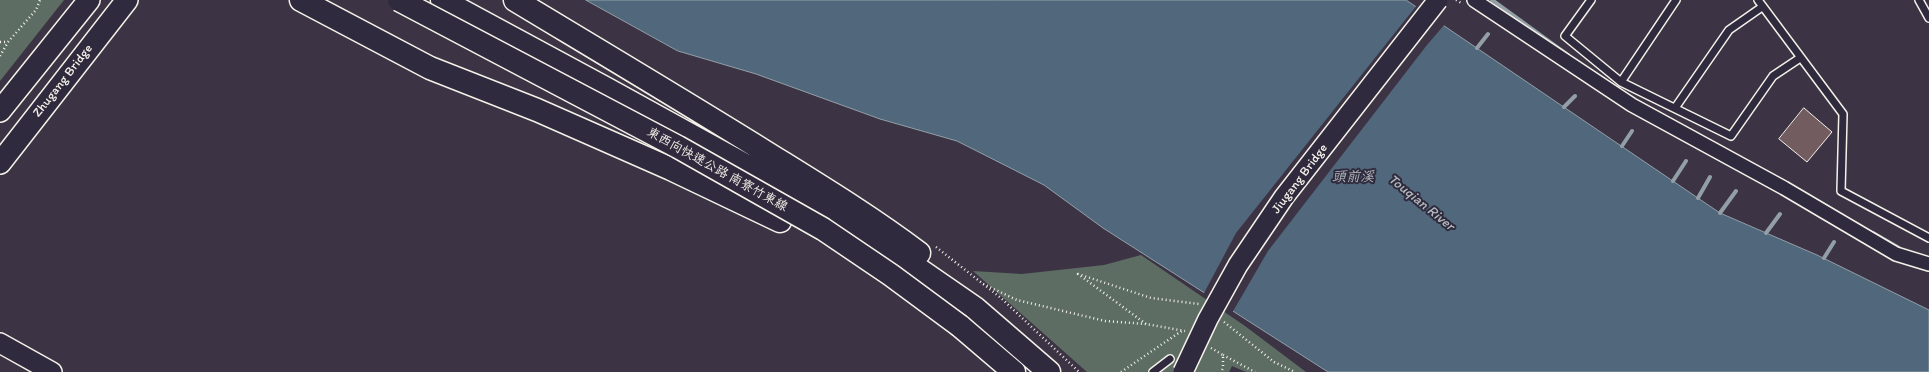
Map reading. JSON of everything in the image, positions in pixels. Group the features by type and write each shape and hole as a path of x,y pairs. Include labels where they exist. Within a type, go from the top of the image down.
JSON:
{"highway":[{"path":"301,0 430,68 537,110 671,169 780,220 861,265 960,326"},
{"name":"東西向快速公路 南寮竹東線","path":"399,0 678,147 824,229 891,275 960,326 1014,372"},
{"name":"東西向快速公路 南寮竹東線","path":"442,0 606,88 801,196 904,259 975,308 1049,372"},
{"path":"515,0 653,82 890,232 945,273 975,308"}],"main road":[{"path":"0,111 89,0"},
{"name":"Zhugang Bridge","path":"0,162 126,0"},
{"name":"Jiugang Bridge","path":"1183,372 1208,319 1238,265 1284,197 1438,0"},
{"path":"0,342 52,372"}],"street":[{"path":"1474,0 1632,105 1784,188 1896,254 1929,264"}],"lane":[{"path":"1591,0 1565,36 1621,82 1731,136 1773,76 1800,58"},
{"path":"1621,82 1676,0"},
{"path":"1758,0 1843,114 1841,191 1929,238"},
{"path":"1919,0 1929,18"},
{"path":"1675,108 1729,30 1762,7"},
{"path":"1153,372 1170,359"}],"path":[{"path":"0,56 8,42 36,10 40,0"},
{"path":"0,42 8,42"},
{"path":"936,247 1001,298 1079,372"},
{"path":"1146,324 1078,274 1151,298 1201,304"},
{"path":"983,284 1017,300 1104,321 1146,324 1183,330 1122,372"},
{"path":"1219,318 1274,362 1295,372"},
{"path":"1223,355 1255,372"}],"green space":[{"path":"0,0 64,0 0,81"},
{"path":"1141,255 1245,326 1306,372 1246,372 1232,366 1229,372 1087,372 973,271 1022,274 1104,265"}],"water":[{"name":"頭前溪","path":"586,0 1406,0 1720,213 1817,255 1929,310 1929,372 1328,372 1103,228 1044,185 957,141 880,119 756,74 678,51"}],"pier":[{"path":"1417,5 1445,24 1427,45 1268,251 1232,313 1203,295 1236,233"}],"building":[{"path":"1804,108 1832,132 1807,162 1779,139"}],"waterway":[{"path":"1492,0 1568,55"},
{"path":"1477,48 1488,34"},
{"path":"1564,107 1575,96"},
{"path":"1622,146 1632,131"},
{"path":"1673,181 1686,161"},
{"path":"1698,198 1710,177"},
{"path":"1720,213 1736,191"},
{"path":"1766,233 1780,214"},
{"path":"1873,233 1899,248"},
{"path":"1824,258 1834,242"}],"water label":[{"name":"Touqian River","path":"1421,203"}]}
